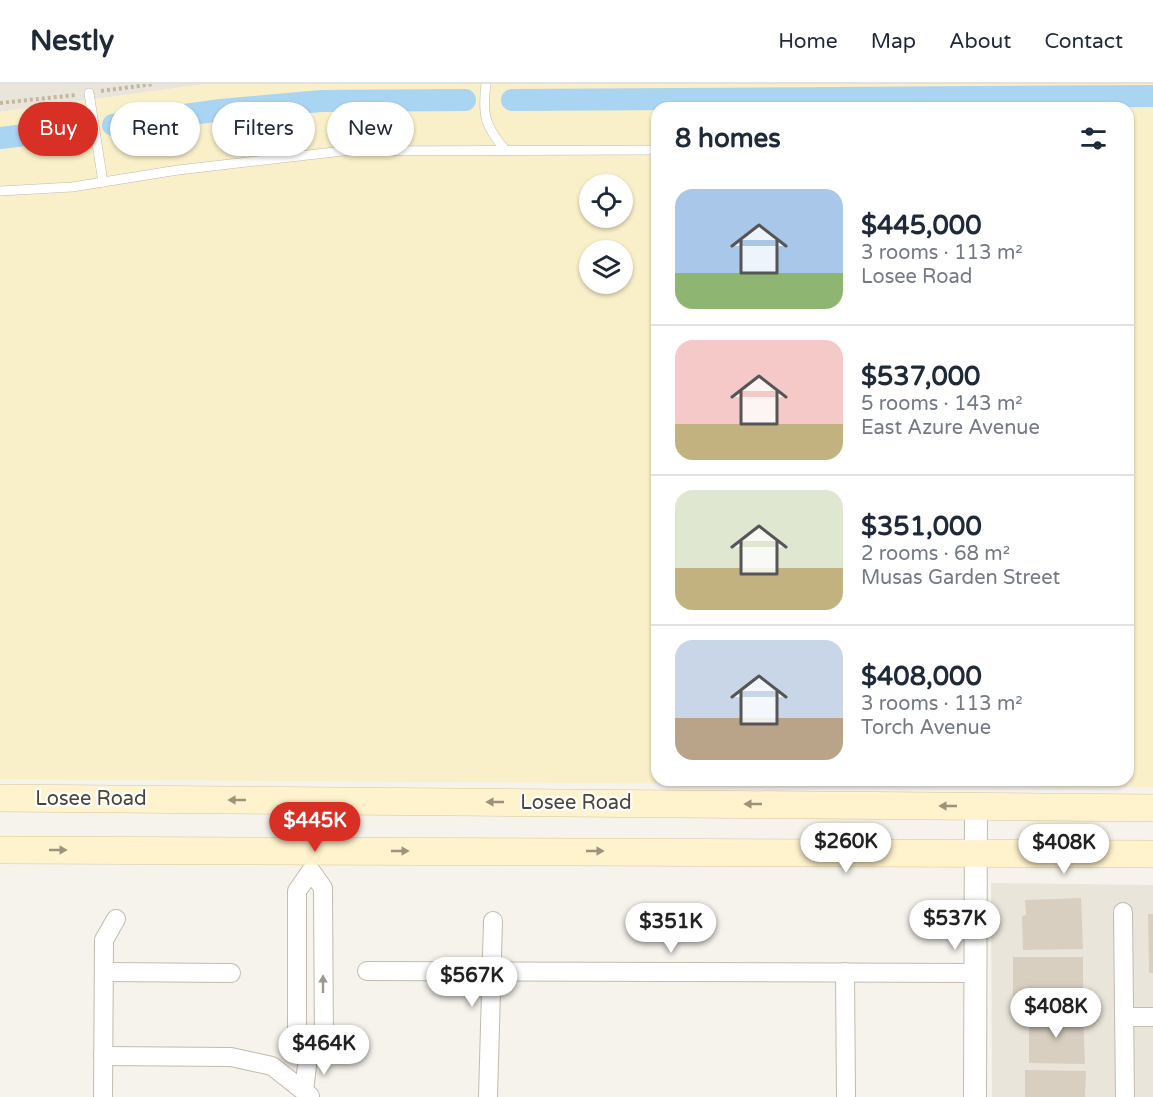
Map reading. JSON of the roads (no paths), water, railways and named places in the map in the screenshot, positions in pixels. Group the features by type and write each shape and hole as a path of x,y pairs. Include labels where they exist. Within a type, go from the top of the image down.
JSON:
{"main road":[{"name":"Losee Road","path":"0,798 1153,808"},
{"path":"0,850 311,861 975,852 1153,854"}],"street":[{"path":"975,1097 976,806"},
{"path":"308,1057 324,1043 323,888 311,861"},
{"path":"308,1094 308,1057 297,1041 297,891 311,861"},
{"path":"1123,912 1126,1017 1125,1097"},
{"path":"103,1097 104,940 116,918"},
{"path":"488,1097 493,921"},
{"path":"367,971 975,973"},
{"path":"104,972 231,973"},
{"path":"845,972 846,1097"},
{"path":"1126,1017 1153,1017"},
{"path":"103,1056 231,1057 272,1066 308,1094"}],"lane":[{"path":"486,84 485,118 492,135 506,151"},
{"path":"89,93 103,182"},
{"path":"0,191 72,187 178,170 343,151 651,150"}],"waterway":[{"path":"512,100 1153,96"},
{"path":"200,113 321,101 465,100"},
{"path":"0,138 18,136"}]}
